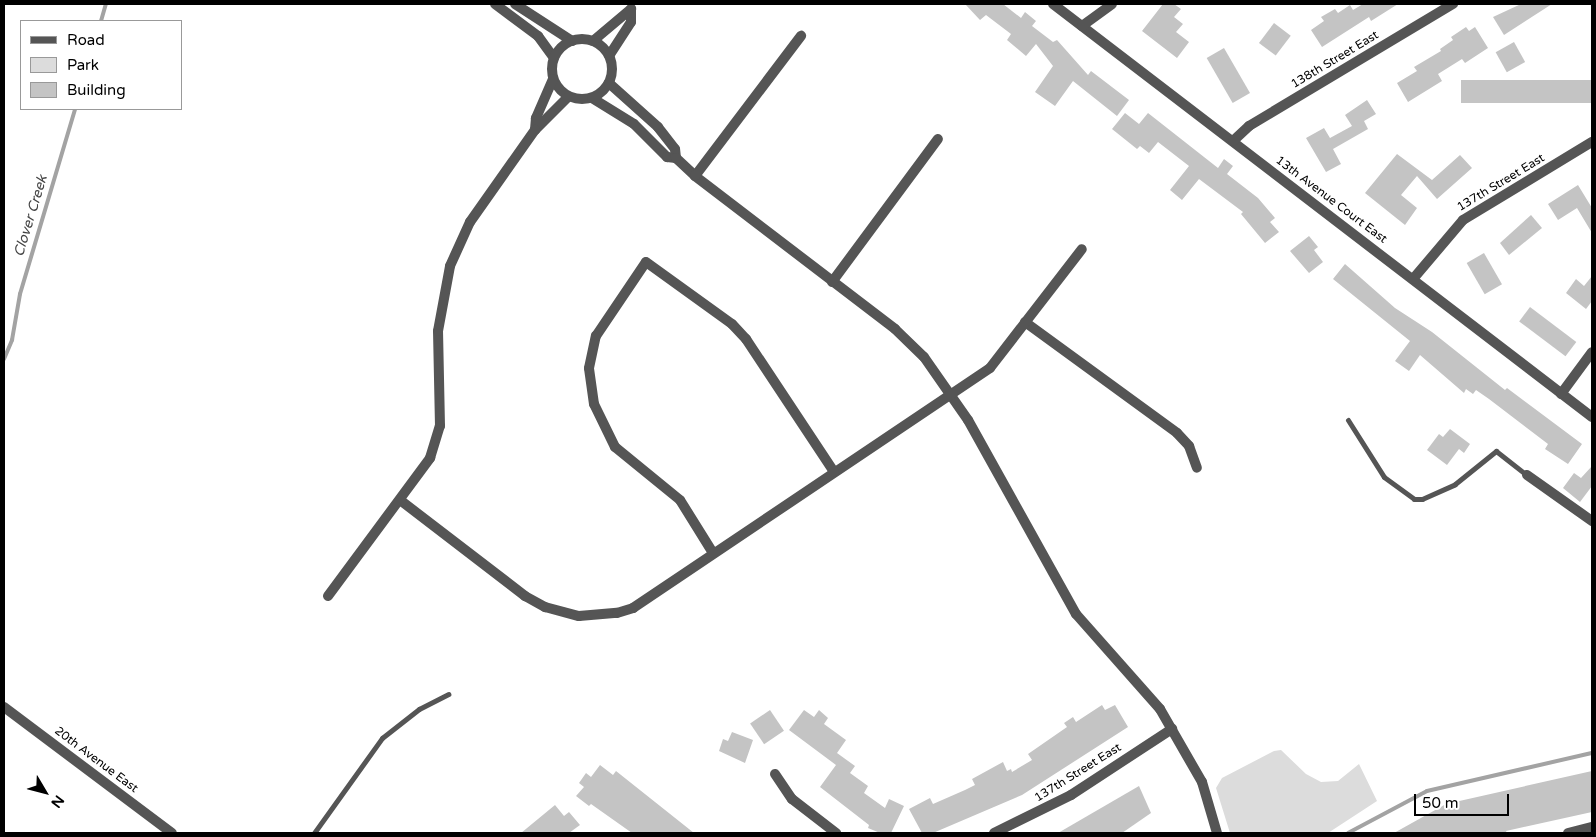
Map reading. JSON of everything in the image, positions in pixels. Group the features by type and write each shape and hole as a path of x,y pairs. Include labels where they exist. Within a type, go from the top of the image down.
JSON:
{"street":[{"path":"495,4 538,36 554,58"},
{"path":"515,4 572,40 593,42 609,56 612,71 609,83 592,98"},
{"name":"13th Avenue Court East","path":"1054,4 1592,417"},
{"path":"1082,26 1112,4"},
{"name":"138th Street East","path":"1233,141 1249,126 1453,4"},
{"path":"593,42 632,6"},
{"path":"609,56 631,22 632,6"},
{"path":"696,176 801,36"},
{"path":"535,130 536,118 553,79 554,58 563,46 572,40"},
{"path":"553,79 568,97"},
{"path":"609,83 658,127 675,149 676,158"},
{"path":"328,596 430,458 438,440 441,409 438,331 444,287 453,259 479,207 535,130 568,97 592,98 634,124 667,157 676,158 696,176 908,340 952,394 1076,614 1149,695 1172,729 1202,782 1217,833"},
{"path":"832,282 938,140"},
{"name":"137th Street East","path":"1413,279 1463,220 1592,142"},
{"path":"400,500 525,596 561,613 598,615 633,608 990,368 1082,249"},
{"path":"713,553 680,500 615,447 594,404 589,368 596,336 646,262 732,324 746,339 834,472"},
{"path":"1025,322 1177,433 1189,446 1197,468"},
{"path":"1561,394 1592,352"},
{"path":"1527,475 1592,521"},
{"name":"20th Avenue East","path":"4,707 172,833"},
{"name":"137th Street East","path":"994,833 1071,795 1172,729"},
{"path":"775,774 792,799 836,833"},
{"path":"1568,833 1592,827"}],"lane":[{"path":"1348,420 1384,477 1414,499 1422,499 1455,484 1496,451 1527,475"},
{"path":"314,833 382,738 419,709 448,694"}],"green space":[{"path":"1281,750 1306,774 1321,782 1338,781 1359,764 1377,801 1328,833 1230,833 1216,788 1222,778 1274,751"}],"building":[{"path":"965,4 1003,4 1021,18 1025,12 1036,21 1032,26 1053,42 1057,40 1088,75 1091,71 1129,100 1117,116 1073,81 1055,106 1035,92 1053,66 1036,44 1026,56 1007,40 1011,34 986,15 980,20"},
{"path":"1163,4 1174,4 1181,9 1174,17 1183,24 1176,32 1189,42 1177,58 1142,31"},
{"path":"1363,4 1398,4 1371,21 1369,17 1322,47 1311,30 1324,21 1321,17 1335,9 1338,13 1350,5 1353,10"},
{"path":"1521,4 1552,4 1504,35 1493,17"},
{"path":"1274,23 1291,36 1276,56 1259,43"},
{"path":"1466,27 1469,31 1475,27 1488,48 1465,63 1462,59 1438,74 1442,81 1408,102 1397,83 1417,71 1414,67 1441,51 1440,49 1453,40 1451,37"},
{"path":"1514,42 1525,62 1507,72 1496,52"},
{"path":"1224,48 1250,93 1233,103 1207,58"},
{"path":"1461,80 1592,80 1592,103 1461,103"},
{"path":"1367,100 1376,114 1364,121 1368,129 1333,149 1341,164 1326,172 1306,138 1324,128 1330,138 1352,126 1345,115"},
{"path":"1125,113 1139,124 1148,113 1218,168 1224,159 1233,166 1227,174 1258,198 1275,218 1270,222 1279,232 1265,243 1241,214 1243,212 1199,179 1182,200 1170,190 1189,166 1158,142 1149,153 1140,146 1137,149 1112,129"},
{"path":"1397,154 1432,180 1460,155 1472,168 1437,199 1417,176 1401,195 1417,208 1405,225 1365,193"},
{"path":"1578,185 1592,208 1592,233 1577,208 1558,220 1548,204"},
{"path":"1531,215 1542,228 1509,255 1500,243"},
{"path":"1309,236 1318,247 1314,250 1323,262 1309,273 1290,251"},
{"path":"1484,253 1502,284 1485,294 1467,263"},
{"path":"1345,264 1395,308 1432,332 1505,390 1507,388 1582,444 1568,464 1545,449 1548,444 1489,399 1476,390 1473,394 1466,389 1464,393 1420,355 1409,371 1395,361 1410,341 1333,279"},
{"path":"1592,276 1592,301 1586,309 1566,293 1576,279 1584,286"},
{"path":"1530,307 1576,342 1565,356 1519,321"},
{"path":"1450,429 1470,444 1464,453 1459,449 1447,465 1427,450 1439,434 1443,437"},
{"path":"1592,466 1592,486 1580,502 1563,488 1574,473 1581,478"},
{"path":"1102,705 1105,710 1115,705 1128,727 1022,795 933,833 922,833 909,809 930,798 933,804 975,785 972,779 1003,762 1007,771 1011,769 1012,772 1032,760 1028,754 1067,727 1064,723 1073,717 1076,722"},
{"path":"770,710 784,731 764,744 750,723"},
{"path":"804,710 814,717 819,710 828,718 824,724 846,740 837,753 855,766 850,773 868,786 864,793 885,808 889,799 904,806 891,833 880,833 868,828 869,825 820,787 836,765 789,730"},
{"path":"732,732 753,740 745,763 719,751 723,739 728,741"},
{"path":"600,765 613,775 616,771 694,833 632,833 591,804 589,806 576,796 584,787 579,783 586,773 591,777"},
{"path":"1592,771 1592,812 1506,831 1507,833 1394,833 1446,804"},
{"path":"1139,786 1151,813 1122,833 1058,833"},
{"path":"555,805 564,816 569,812 580,825 569,833 521,833"}],"waterway":[{"name":"Clover Creek","path":"101,20 106,4"},
{"name":"Clover Creek","path":"4,359 12,340 20,294 75,110"},
{"path":"1348,833 1427,791 1592,753"}]}
